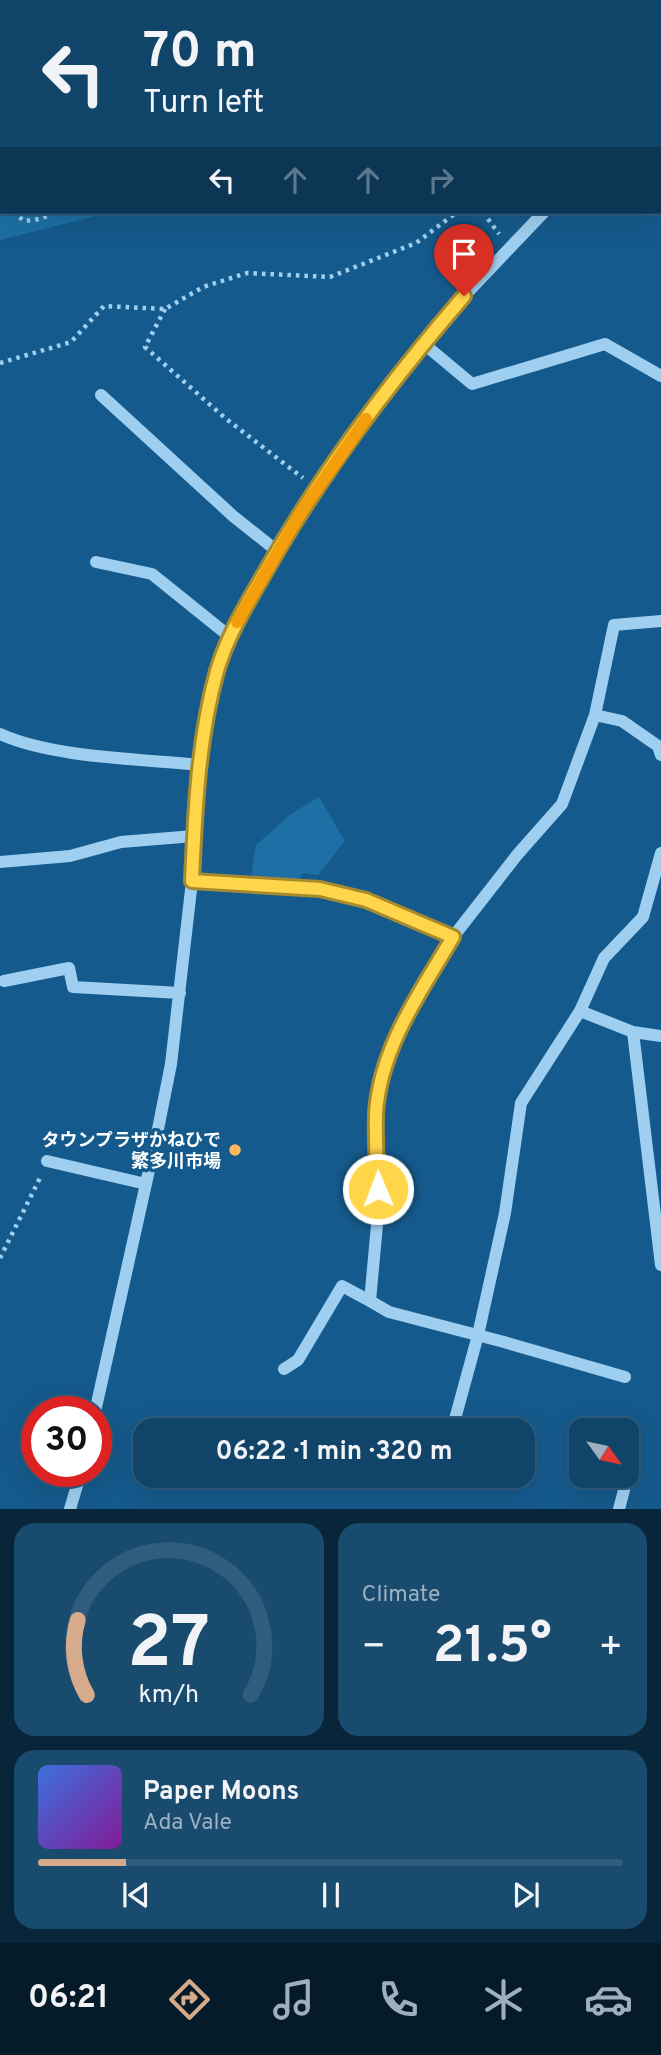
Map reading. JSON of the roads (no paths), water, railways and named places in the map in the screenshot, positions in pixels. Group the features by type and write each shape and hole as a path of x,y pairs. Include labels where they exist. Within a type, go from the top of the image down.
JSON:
{"street":[{"path":"99,1396 171,1064 192,881 201,765 210,699 229,635 277,551 372,410 464,296 542,214"},
{"path":"424,344 472,384 605,344 661,376"},
{"path":"101,395 233,516 277,551"},
{"path":"96,562 152,574 229,635"},
{"path":"369,1301 379,1214 376,1111 385,1069 400,1029 453,937 517,855 562,804 595,715 614,625 661,621"},
{"path":"595,715 622,721 658,746 661,755"},
{"path":"0,734 22,744 201,765"},
{"path":"0,862 70,856 121,842 194,836"},
{"path":"455,1418 478,1335 505,1213 521,1103 579,1011 604,958 643,917 661,853"},
{"path":"192,881 320,889 366,900 453,937"},
{"path":"4,981 69,968 73,987 180,993"},
{"path":"579,1011 633,1032 661,1037"},
{"path":"633,1032 661,1265"},
{"path":"47,1161 146,1184"},
{"path":"284,1369 298,1360 342,1286 389,1312 625,1377"},
{"path":"70,1509 77,1487"},
{"path":"619,1509 624,1490"}],"place":[{"name":"タウンプラザかねひで 繁多川市場","path":"235,1150"}]}
